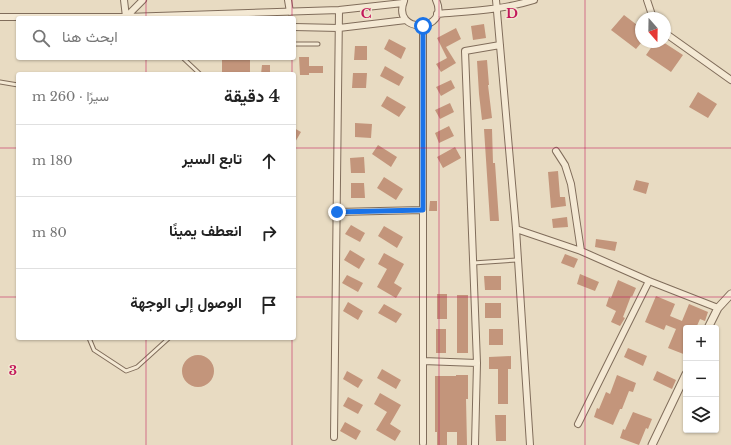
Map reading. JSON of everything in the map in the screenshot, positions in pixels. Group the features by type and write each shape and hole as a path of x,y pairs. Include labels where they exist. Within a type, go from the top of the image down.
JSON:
{"street":[{"path":"124,0 127,16"},
{"path":"128,16 143,0"},
{"path":"288,0 290,12"},
{"path":"180,16 339,10 404,2 403,14 406,20 417,26 423,26 432,22 438,14 436,0"},
{"path":"496,0 516,229 530,445"},
{"path":"438,14 520,5 534,0"},
{"path":"647,0 651,12"},
{"path":"334,437 339,10"},
{"path":"0,17 16,17"},
{"path":"296,27 339,28 406,20"},
{"path":"423,26 423,443"},
{"path":"671,37 731,80"},
{"path":"475,445 477,363 465,51 500,46"},
{"path":"556,151 566,165 571,184 581,251"},
{"path":"337,212 423,210"},
{"path":"516,229 581,251 649,281 718,308"},
{"path":"578,424 649,281"},
{"path":"710,325 718,308 731,294"},
{"path":"423,361 477,363"},
{"path":"652,445 683,380"}],"lane":[{"path":"296,44 318,44"},
{"path":"185,60 198,72"},
{"path":"0,82 16,85"},
{"path":"473,262 518,260"},
{"path":"90,340 94,350 126,371 137,367 167,340"}],"building":[{"path":"624,15 635,23 635,48 637,48 636,49 611,30"},
{"path":"484,24 486,38 473,40 471,26"},
{"path":"456,28 461,39 446,47 456,63 441,72 436,64 447,58 437,38"},
{"path":"389,39 406,48 401,59 384,49"},
{"path":"355,46 367,46 367,60 354,60"},
{"path":"671,47 683,55 671,72 646,55 651,48"},
{"path":"299,57 309,57 309,66 323,66 323,73 309,73 309,75 300,75"},
{"path":"222,60 250,60 250,72 222,72"},
{"path":"487,60 492,118 482,120 477,61"},
{"path":"262,65 270,65 270,72 261,72"},
{"path":"385,66 404,77 399,86 380,76"},
{"path":"353,73 367,73 366,88 352,88"},
{"path":"451,80 455,88 441,96 436,87"},
{"path":"698,92 717,104 708,118 689,107"},
{"path":"387,96 406,107 399,117 381,106"},
{"path":"450,103 454,112 440,119 435,110"},
{"path":"355,123 372,124 371,138 355,137"},
{"path":"449,126 454,136 439,143 435,133"},
{"path":"296,129 301,132 296,141"},
{"path":"484,129 492,129 493,163 495,163 499,221 490,221"},
{"path":"378,145 397,157 391,167 372,154"},
{"path":"455,147 461,158 443,168 437,157"},
{"path":"364,157 365,173 351,173 350,158"},
{"path":"558,171 560,197 565,197 566,206 551,208 548,172"},
{"path":"384,177 403,189 396,200 377,188"},
{"path":"636,180 649,183 646,194 633,190"},
{"path":"351,183 364,183 365,198 351,198"},
{"path":"430,201 437,201 437,211 429,211"},
{"path":"567,217 568,227 553,228 552,219"},
{"path":"351,225 365,233 360,242 345,234"},
{"path":"384,226 403,237 397,248 378,236"},
{"path":"596,239 617,242 615,251 595,247"},
{"path":"350,250 365,259 359,269 344,260"},
{"path":"384,253 404,264 394,283 402,288 396,298 377,287 387,269 378,264"},
{"path":"565,254 578,259 574,268 561,263"},
{"path":"580,274 599,282 595,291 577,284"},
{"path":"347,275 363,283 358,292 342,283"},
{"path":"484,276 501,276 501,290 485,290"},
{"path":"618,280 636,288 632,297 631,296 623,317 625,318 620,326 611,322 616,311 606,306"},
{"path":"437,294 447,294 447,319 437,319"},
{"path":"457,295 468,295 468,353 457,353"},
{"path":"656,296 675,304 670,316 682,321 689,304 708,312 705,321 700,319 697,325 683,325 683,354 668,348 676,329 666,325 664,330 645,322"},
{"path":"348,302 363,311 358,320 343,311"},
{"path":"485,303 501,303 501,318 485,318"},
{"path":"384,304 402,314 396,323 378,313"},
{"path":"436,329 446,329 446,353 436,353"},
{"path":"489,329 503,329 503,345 489,345"},
{"path":"628,348 647,356 643,366 624,357"},
{"path":"195,355 201,355 211,362 214,371 213,377 207,384 201,387 195,387 185,380 182,374 182,368 189,358"},
{"path":"511,356 511,369 508,369 508,404 498,404 498,369 489,369 489,357"},
{"path":"382,369 401,380 396,389 377,378"},
{"path":"347,371 363,380 358,388 343,379"},
{"path":"657,371 676,380 672,389 653,380"},
{"path":"468,375 468,399 466,399 467,445 457,445 457,432 447,432 447,445 437,445 437,432 435,432 435,376"},
{"path":"617,375 636,383 633,392 629,391 622,409 620,409 613,425 594,417 606,392 610,394"},
{"path":"380,393 401,405 390,424 401,431 395,441 376,430 387,412 374,404"},
{"path":"348,397 363,405 358,414 343,406"},
{"path":"633,412 652,419 648,429 646,428 639,445 620,438 623,429 625,430"},
{"path":"495,415 506,415 506,441 496,441"},
{"path":"345,422 361,431 356,440 340,431"}],"route":[{"path":"337,212 423,210 423,26"}]}
